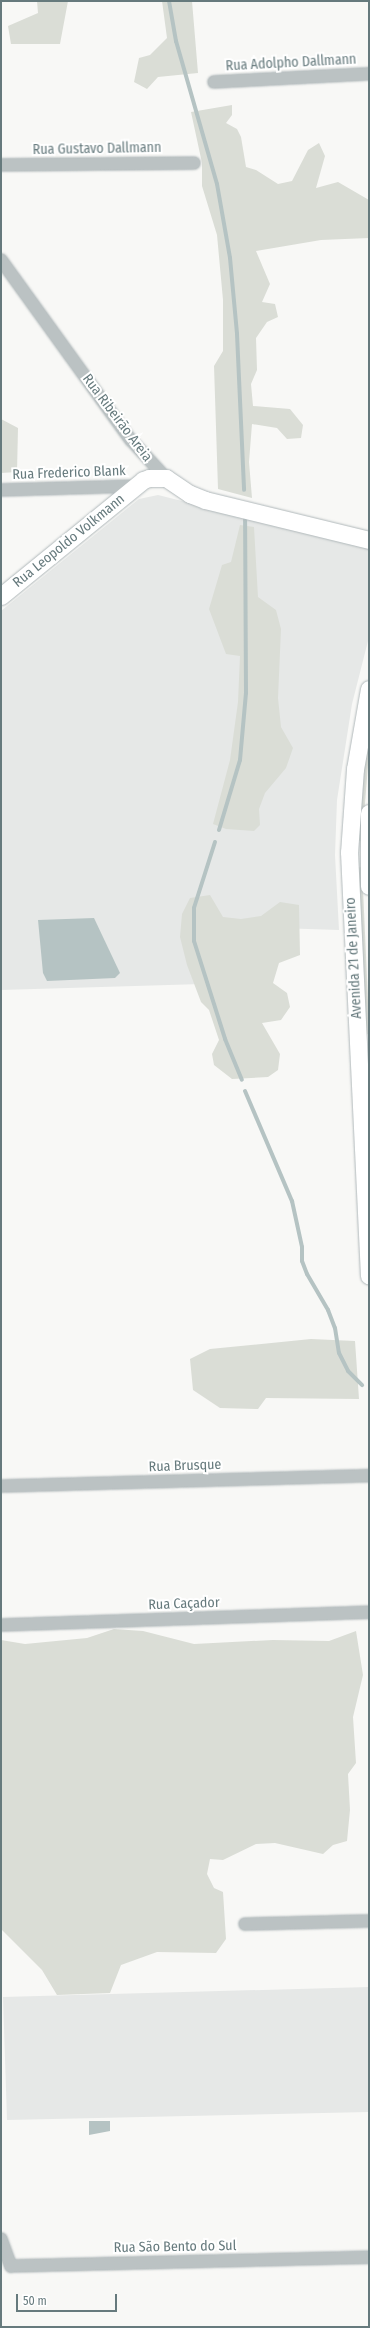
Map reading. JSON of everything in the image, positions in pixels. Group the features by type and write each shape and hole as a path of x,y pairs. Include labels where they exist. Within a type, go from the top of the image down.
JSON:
{"street":[{"name":"Rua Adolpho Dallmann","path":"214,82 369,74"},
{"name":"Rua Gustavo Dallmann","path":"1,165 194,163"},
{"name":"Rua Ribeirão Areia","path":"1,260 131,440 171,482 205,500 369,540"},
{"name":"Rua Leopoldo Volkmann","path":"1,596 137,486 171,482"},
{"name":"Rua Frederico Blank","path":"1,490 137,486"},
{"name":"Avenida 21 de Janeiro","path":"369,689 355,769 349,852 364,1046 369,1276"},
{"name":"Avenida 21 de Janeiro","path":"369,813 367,852 369,886"},
{"path":"349,852 367,852"},
{"name":"Rua Brusque","path":"1,1486 369,1476"},
{"name":"Rua Caçador","path":"1,1626 369,1612"},
{"path":"245,1924 369,1921"},
{"name":"Rua São Bento do Sul","path":"1,2239 11,2266 369,2257"}],"shaded area":[{"path":"37,1 68,1 60,44 11,44 8,26 38,13"},
{"path":"162,1 192,1 198,73 158,77 147,89 134,82 139,58 150,55 167,38"},
{"path":"232,105 232,115 226,123 237,129 241,137 246,167 256,170 278,184 292,181 308,150 319,143 325,156 316,188 338,182 369,200 369,238 321,240 256,251 270,284 262,302 275,304 278,317 267,322 256,338 257,370 251,384 253,406 290,409 303,425 301,438 287,439 277,428 252,424 249,462 252,498 218,489 214,366 223,351 223,300 217,235 202,186 202,163 191,112"},
{"path":"1,419 18,428 17,472 1,473"},
{"path":"158,495 369,548 369,637 352,704 337,800 335,855 339,930 185,925 202,984 1,990 1,611 139,499"},
{"path":"240,525 254,527 258,597 276,610 281,629 278,698 281,727 293,748 286,768 265,793 259,809 260,825 254,831 226,829 213,824 230,760 238,702 240,656 226,654 209,609 222,565 231,562"},
{"path":"369,717 369,753 362,841 356,840"},
{"path":"362,867 369,1022 369,1034 363,1035 355,868"},
{"path":"210,895 223,917 241,919 261,916 280,902 299,905 300,955 279,963 273,983 287,993 290,1007 281,1020 262,1023 280,1054 278,1070 268,1077 232,1079 214,1065 212,1054 219,1040 209,1010 201,1002 187,965 180,937 182,914 190,898"},
{"path":"94,918 120,973 115,978 47,981 43,973 38,920"},
{"path":"311,1339 355,1341 359,1399 266,1398 258,1409 220,1408 193,1390 190,1359 210,1349"},
{"path":"114,1629 143,1631 194,1644 273,1640 329,1641 356,1631 363,1675 353,1717 356,1763 348,1774 350,1810 347,1841 333,1845 323,1854 275,1843 256,1844 223,1860 210,1859 207,1874 214,1888 223,1892 226,1939 216,1953 157,1952 121,1965 110,1993 57,1995 42,1970 1,1929 1,1640 25,1644 87,1638"},
{"path":"369,1987 369,2112 7,2120 3,1997"},
{"path":"89,2121 110,2121 110,2131 89,2135"}],"waterway":[{"path":"169,1 176,41 217,184 230,258 237,334 244,490"},
{"path":"219,830 240,760 246,693 245,519"},
{"path":"215,842 194,908 194,941 225,1039 242,1080"},
{"path":"245,1091 292,1201 302,1247 302,1261 307,1274 328,1310 335,1328 339,1353 348,1371 362,1385"}]}
